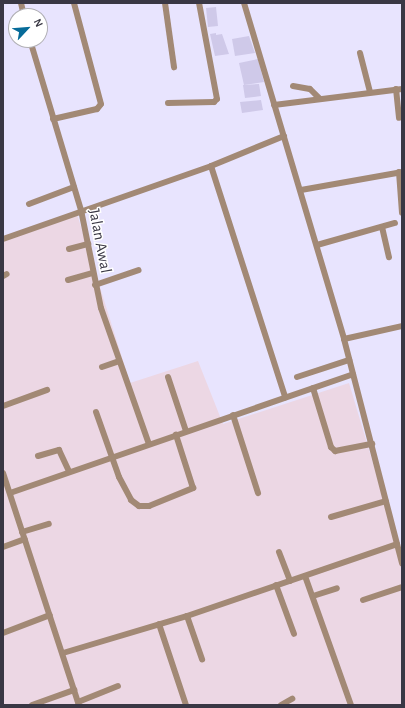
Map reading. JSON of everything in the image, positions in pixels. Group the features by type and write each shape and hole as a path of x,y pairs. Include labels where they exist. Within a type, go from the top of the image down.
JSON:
{"street":[{"path":"53,119 97,109 101,104 74,3"},
{"path":"165,3 174,67"},
{"path":"168,103 214,102 217,99 199,3"},
{"path":"244,3 280,103 286,142 344,339 402,561"},
{"name":"Jalan Awal","path":"32,48 81,210 95,285 119,361 149,444"},
{"path":"360,53 370,92"},
{"path":"293,86 310,89 319,98"},
{"path":"280,103 399,89 399,118"},
{"path":"3,238 81,210 212,170 286,142"},
{"path":"212,170 285,397"},
{"path":"301,190 400,172 402,213"},
{"path":"29,204 74,187"},
{"path":"317,245 395,223"},
{"path":"382,226 389,257"},
{"path":"69,249 88,244"},
{"path":"95,285 139,270"},
{"path":"68,280 92,273"},
{"path":"344,339 402,326"},
{"path":"297,377 349,360"},
{"path":"102,367 119,361"},
{"path":"10,493 233,414 353,374"},
{"path":"168,377 186,431"},
{"path":"314,388 331,447 335,451 372,444"},
{"path":"3,406 47,390"},
{"path":"96,412 111,458 131,500 139,506 149,506 193,488 176,435"},
{"path":"233,414 258,493"},
{"path":"38,456 59,450 69,471"},
{"path":"3,473 4,481 10,493 79,703 118,686"},
{"path":"331,517 386,501"},
{"path":"22,532 49,524"},
{"path":"3,547 25,539"},
{"path":"63,653 187,616 397,544"},
{"path":"279,552 290,581"},
{"path":"305,576 351,705"},
{"path":"276,585 294,634"},
{"path":"363,600 402,587"},
{"path":"313,596 337,588"},
{"path":"3,633 50,615"},
{"path":"187,616 202,659"},
{"path":"159,624 186,705"},
{"path":"32,705 74,690"},
{"path":"281,705 292,699"}],"shaded area":[{"path":"76,211 130,383 198,361 223,424 349,383 402,560 402,705 3,705 3,240"}],"building":[{"path":"216,7 218,26 208,27 206,8"},
{"path":"216,33 216,35 222,34 229,54 215,56 210,34"},
{"path":"249,36 255,53 235,56 232,39"},
{"path":"258,59 264,82 244,85 239,63"},
{"path":"259,84 261,96 245,98 243,85"},
{"path":"261,100 263,110 242,113 240,102"}]}
